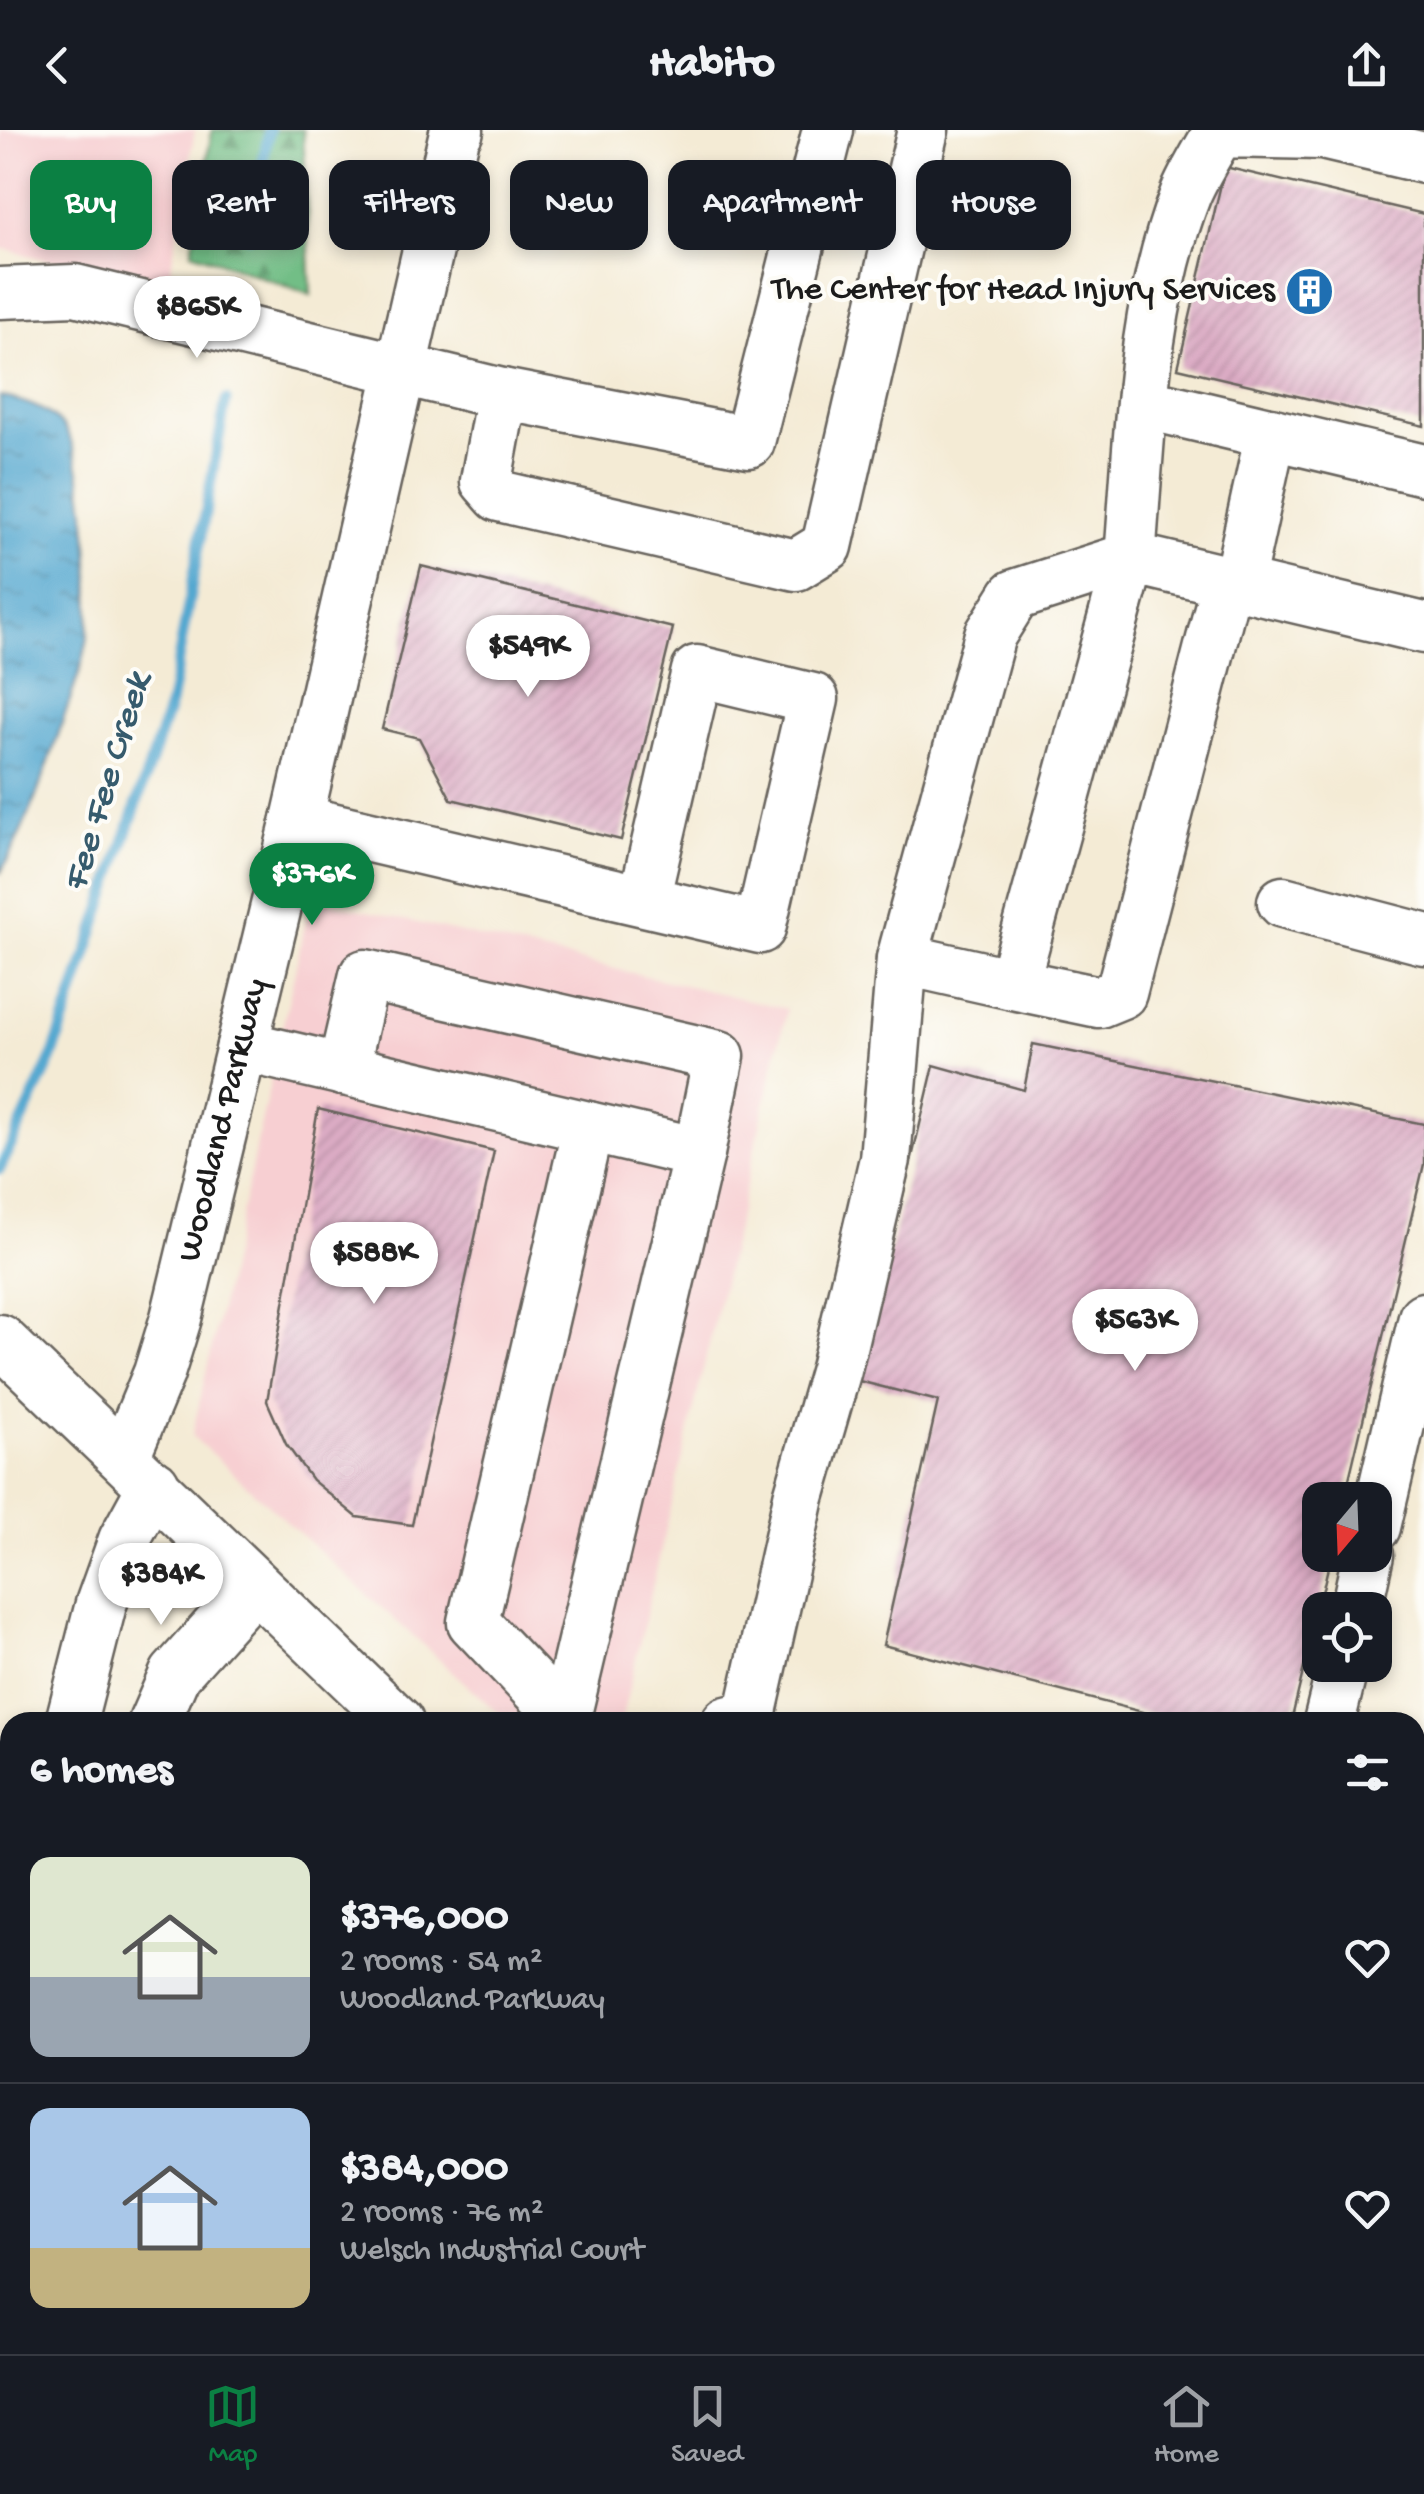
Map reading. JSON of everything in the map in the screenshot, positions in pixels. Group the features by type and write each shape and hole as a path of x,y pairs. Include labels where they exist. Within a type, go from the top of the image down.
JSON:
{"street":[{"name":"Woodland Parkway","path":"74,1712 101,1604 124,1540 159,1373 176,1318 297,820 458,130"},
{"path":"0,292 75,290 502,394 749,442 828,130"},
{"path":"502,394 486,482 499,496 796,565 827,546 923,130"},
{"path":"1013,984 1130,558 1146,356 1166,256 1187,191 1219,132 1322,134 1424,158"},
{"path":"1144,403 1424,470"},
{"path":"902,959 1099,1002 1122,993 1272,434"},
{"path":"752,1712 799,1498 836,1369 885,1159 902,959 990,635 1015,595 1130,558 1424,628"},
{"path":"297,820 760,928 814,698 697,671 644,900"},
{"path":"1283,902 1424,939"},
{"path":"343,1070 365,975 719,1056 566,1712"},
{"path":"242,1046 699,1153"},
{"path":"556,1712 474,1622 588,1127"},
{"path":"1386,1482 1424,1318"},
{"path":"0,1340 387,1712"},
{"path":"158,1712 175,1674 254,1586"},
{"path":"1331,1712 1339,1682"}],"shaded area":[{"path":"0,130 195,130 190,160 172,160 174,250 167,290 0,248"},
{"path":"311,898 787,1009 623,1712 497,1712 192,1436"}],"green space":[{"path":"212,130 303,130 304,160 207,160"},
{"path":"309,250 311,295 192,252"}],"water":[{"path":"0,396 48,413 61,424 70,440 83,496 90,600 89,628 79,675 35,798 0,874"}],"building":[{"name":"The Center for Head Injury Services","path":"1225,167 1424,214 1424,426 1178,368"},
{"path":"421,566 673,628 621,840 451,799 419,738 382,729"},
{"path":"1033,1044 1424,1124 1424,1164 1348,1482 1302,1482 1302,1572 1327,1572 1322,1592 1302,1592 1302,1676 1293,1712 1142,1712 883,1645 938,1401 859,1381 934,1065 1024,1090"},
{"path":"318,1109 494,1151 412,1525 357,1517 312,1480 286,1444 267,1401"}],"waterway":[{"name":"Fee Fee Creek","path":"263,160 269,130"},
{"name":"Fee Fee Creek","path":"0,1169 52,1058 170,704 226,400"}],"place":[{"name":"The Center for Head Injury Services","path":"1310,291"}]}
